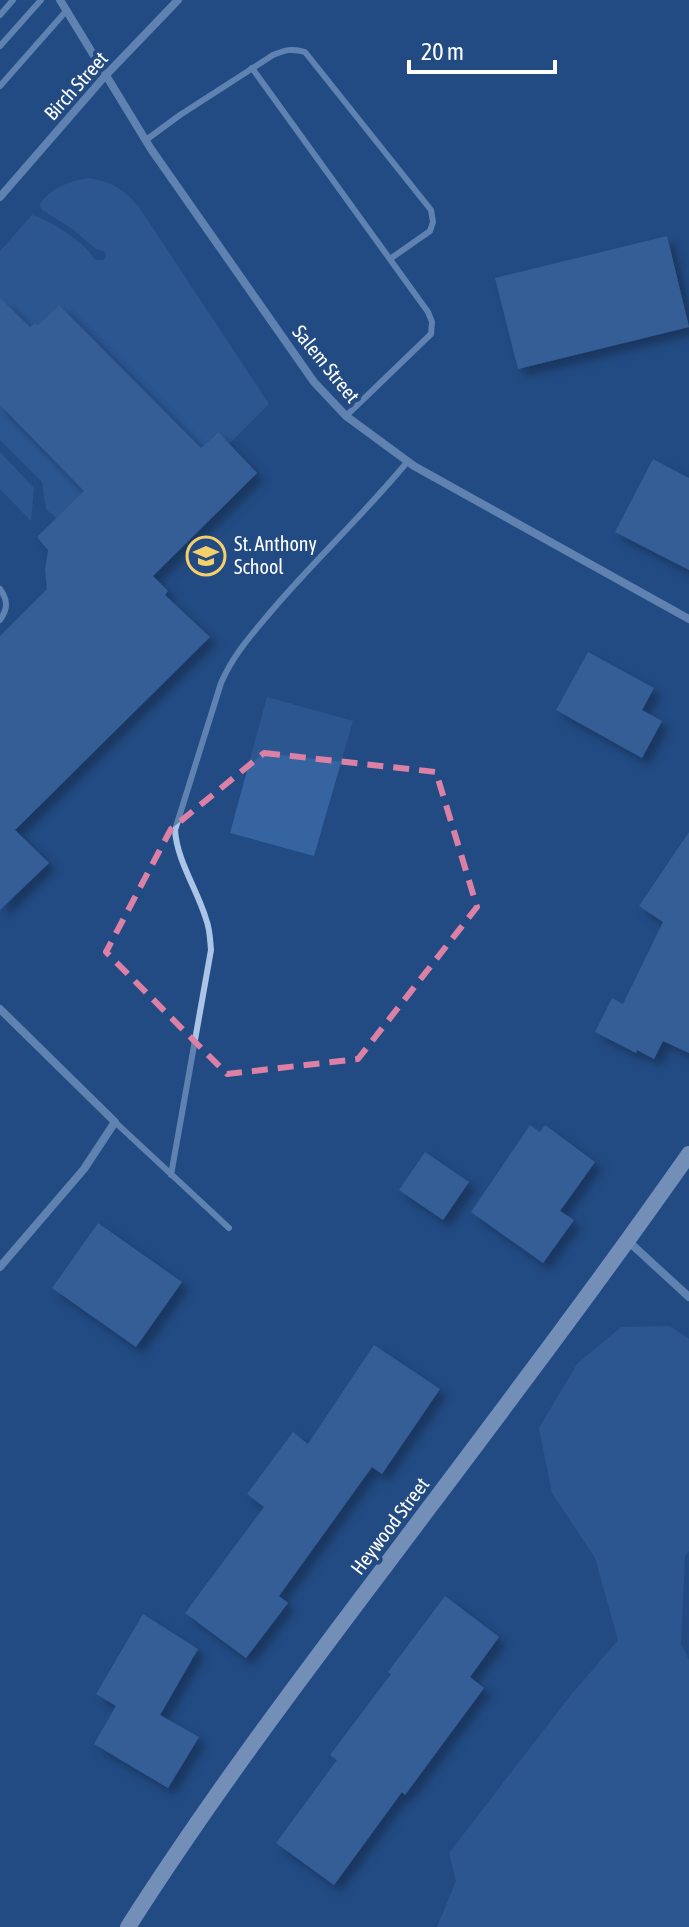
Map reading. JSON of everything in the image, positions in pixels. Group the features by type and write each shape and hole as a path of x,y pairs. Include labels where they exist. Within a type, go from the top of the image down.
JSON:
{"street":[{"name":"Salem Street","path":"60,0 146,140 314,382 346,416 408,461 689,619"},
{"name":"Birch Street","path":"0,197 105,76 178,0"},
{"path":"0,1009 115,1122 84,1169 0,1267"},
{"name":"Heywood Street","path":"128,1927 285,1699 689,1154"},
{"path":"628,1240 689,1297"}],"lane":[{"path":"0,15 13,0"},
{"path":"0,46 41,0"},
{"path":"0,86 67,10"},
{"path":"146,140 273,55 295,49 305,52 431,210 433,222 430,231 390,259"},
{"path":"252,68 428,312 432,322 431,334 346,416"},
{"path":"171,1175 211,950 210,930 176,845 175,830 221,683 238,649 408,461"},
{"path":"0,589 7,601 0,620"},
{"path":"115,1122 229,1228"}],"highlighted area":[{"path":"264,753 436,772 477,907 358,1059 227,1074 106,952 171,829"}],"shaded area":[{"path":"89,178 117,187 139,207 269,404 229,444 217,432 201,448 59,305 38,325 35,323 30,327 0,302 0,251 32,215 67,233 84,246 95,260 104,260 104,251 96,249 39,205 61,186"},
{"path":"0,405 88,495 57,519 46,509 42,482 0,440"},
{"path":"0,452 34,488 31,521 0,489"},
{"path":"267,697 353,721 314,856 230,833"},
{"path":"670,1326 689,1339 689,1551 685,1556 681,1644 689,1660 689,1927 437,1927 456,1881 449,1853 570,1696 618,1640 595,1558 552,1493 539,1428 577,1364 621,1327"}],"building":[{"path":"667,236 689,327 518,369 495,278"},
{"path":"0,298 30,327 35,323 38,325 59,305 201,448 218,432 257,473 153,576 168,591 165,595 210,637 15,830 49,863 0,910 0,636 47,589 45,570 48,550 37,537 84,491 0,405"},
{"path":"653,459 689,478 689,570 615,532"},
{"path":"588,652 654,688 642,710 662,721 642,758 556,710"},
{"path":"689,832 689,1053 663,1041 654,1059 595,1032 612,998 623,1004 663,922 639,906"},
{"path":"530,1125 540,1132 545,1125 595,1162 560,1211 574,1220 543,1263 471,1212"},
{"path":"425,1152 469,1182 443,1220 399,1190"},
{"path":"98,1223 182,1282 136,1347 52,1288"},
{"path":"374,1345 440,1389 382,1474 372,1467 279,1596 288,1603 246,1658 185,1613 264,1507 247,1494 293,1432 308,1444"},
{"path":"445,1596 499,1637 470,1677 484,1688 334,1885 276,1843 337,1760 330,1755"},
{"path":"143,1614 198,1649 160,1715 199,1737 168,1788 94,1744 116,1706 96,1694"}],"place":[{"name":"St. Anthony School","path":"206,556"}]}
